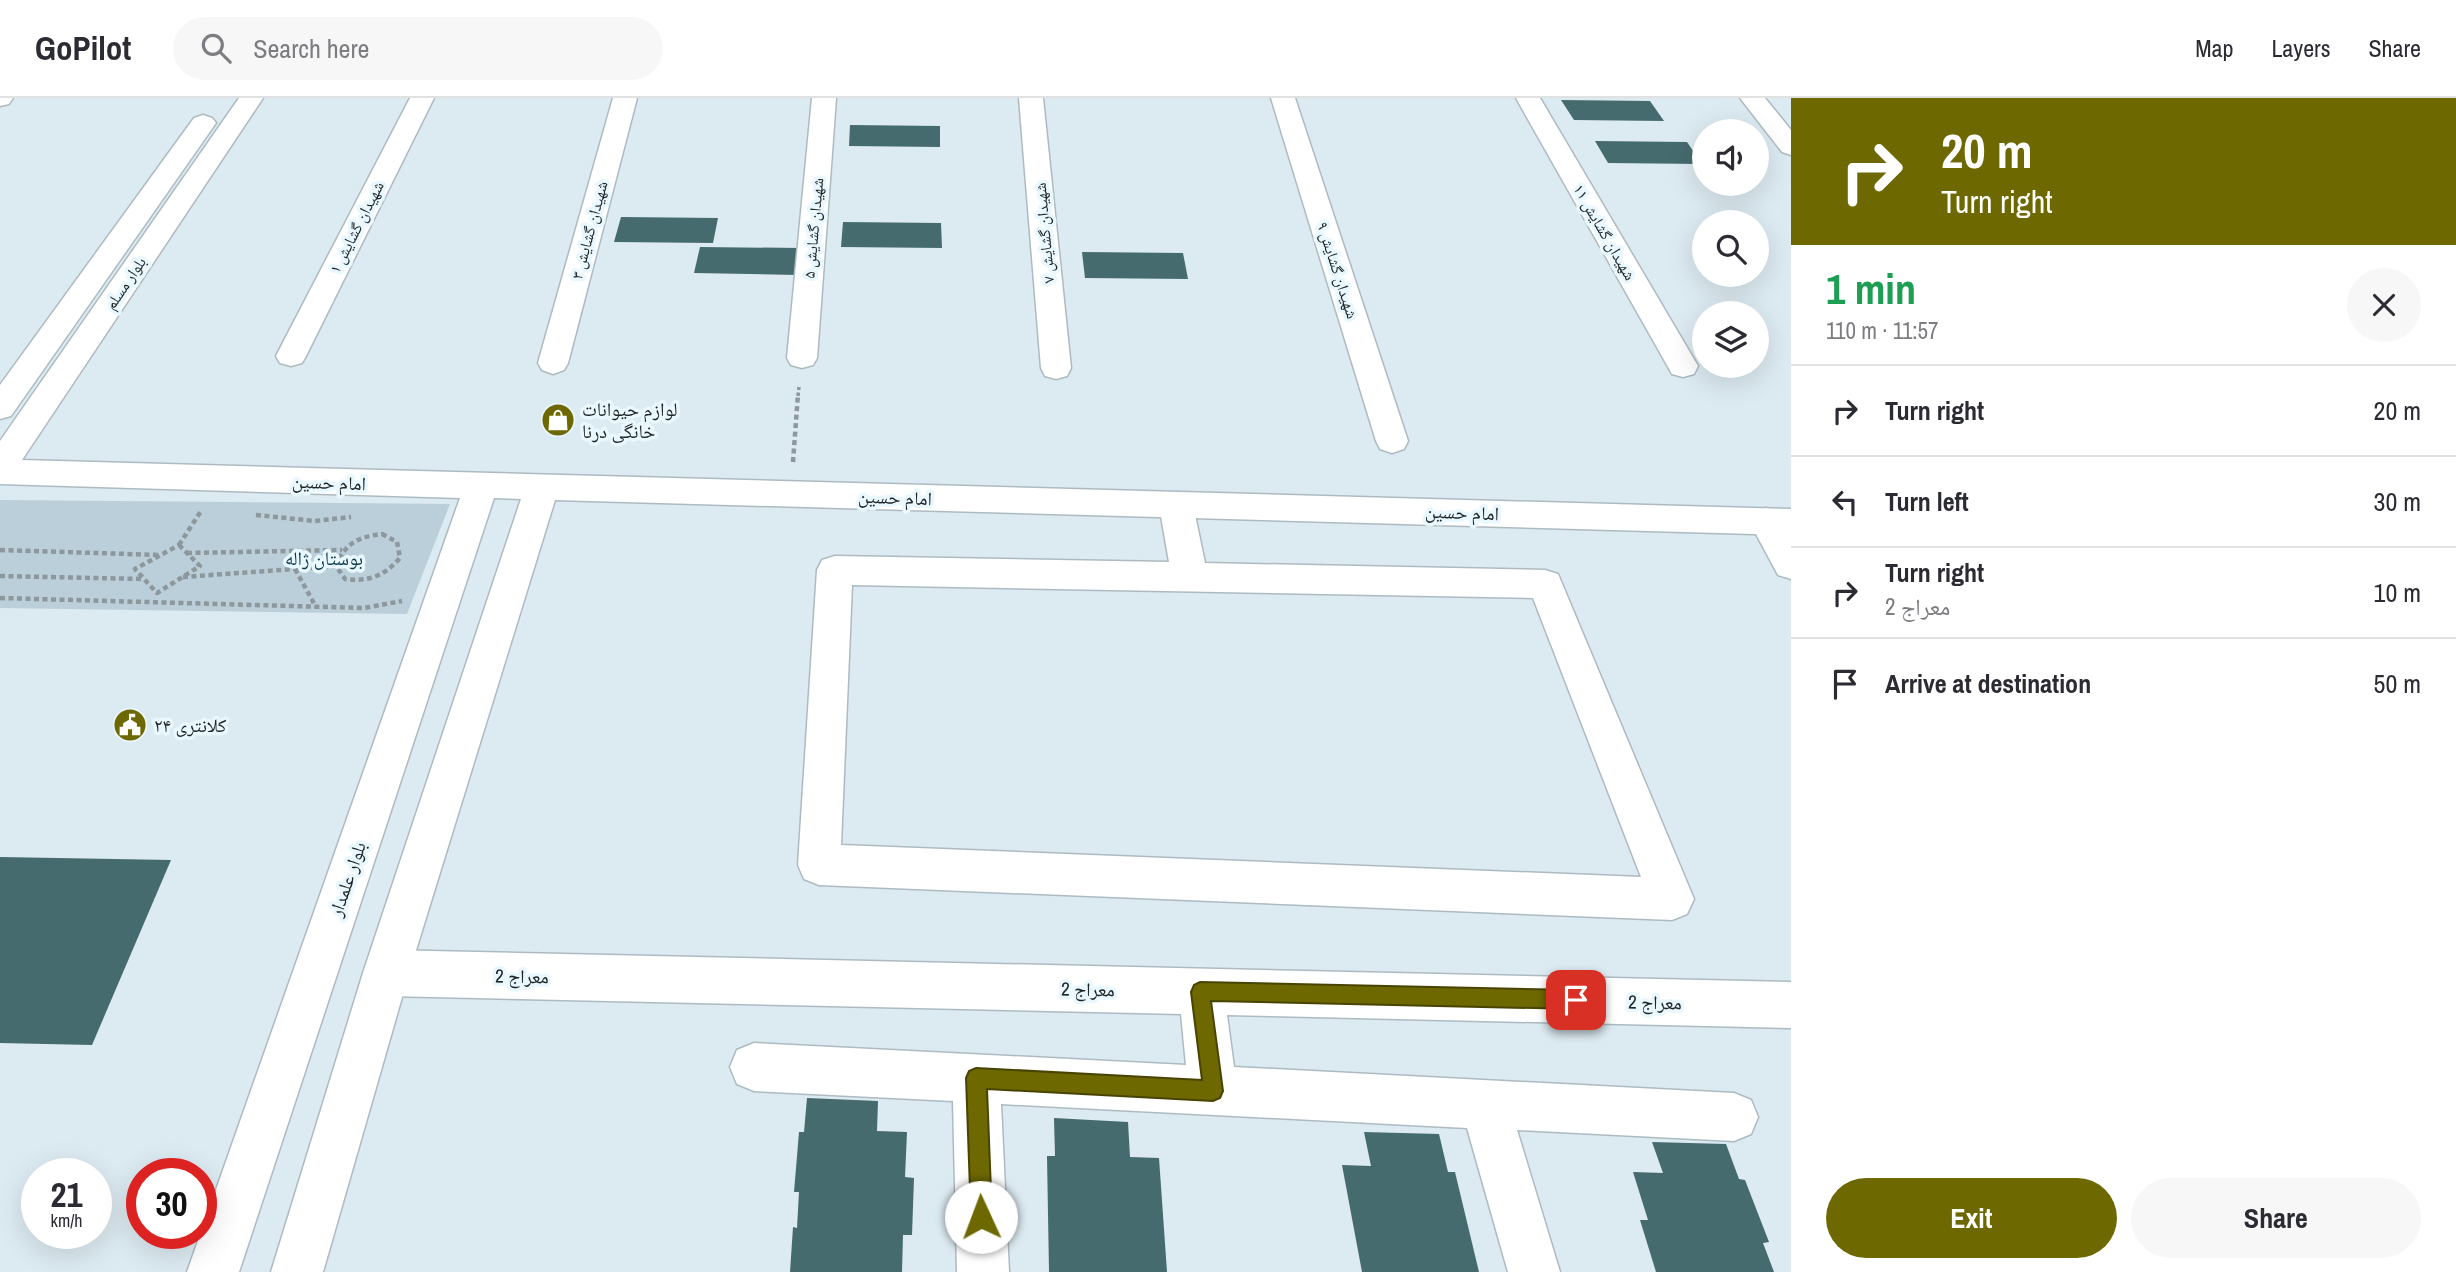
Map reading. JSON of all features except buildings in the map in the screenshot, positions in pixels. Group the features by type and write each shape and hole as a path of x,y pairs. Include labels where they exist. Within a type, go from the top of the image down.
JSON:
{"street":[{"name":"بلوار مسلم","path":"0,408 220,98"},
{"name":"بلوار مسلم","path":"0,470 251,98"},
{"name":"شهیدان گشایش ۱","path":"291,356 422,98"},
{"name":"شهیدان گشایش ۳","path":"553,363 625,98"},
{"name":"شهیدان گشایش ۵","path":"802,358 824,98"},
{"name":"شهیدان گشایش ۷","path":"1031,98 1056,368"},
{"name":"شهیدان گشایش ۹","path":"1283,98 1392,441"},
{"name":"شهیدان گشایش ۱۱","path":"1528,98 1683,366"},
{"path":"1752,98 1791,147"},
{"name":"امام حسین","path":"0,470 542,488 1778,521"},
{"name":"بلوار علمدار","path":"213,1272 481,486"},
{"path":"297,1272 386,973 542,488"},
{"path":"1176,505 1190,577"},
{"path":"1778,521 1791,565"},
{"path":"835,570 1190,577 1545,584 1672,899 819,865 835,570"},
{"name":"معراج 2","path":"386,973 1791,1005"},
{"path":"1200,992 1213,1091"},
{"path":"754,1067 1734,1117"},
{"path":"976,1078 983,1272"},
{"path":"1486,1104 1534,1272"}],"path":[{"path":"791,494 802,358"},
{"path":"189,509 212,509"},
{"path":"245,513 294,521 331,522 354,516"},
{"path":"187,553 342,550 361,537 382,534 397,542 400,558 387,573 365,582 345,579 336,566"},
{"path":"152,602 157,593 200,566 179,545 135,569 157,593"},
{"path":"0,550 161,555"},
{"path":"336,566 342,550"},
{"path":"183,577 336,566"},
{"path":"295,569 316,607"},
{"path":"0,576 144,579"},
{"path":"0,598 364,608 404,600"}],"green space":[{"name":"بوستان ژاله","path":"0,500 450,504 407,614 0,608"}],"place":[{"name":"لوازم حیوانات خانگی درنا","path":"558,420"},
{"name":"کلانتری ۲۴","path":"130,725"}],"route":[{"path":"981,1217 976,1078 1213,1091 1200,992 1576,1000"}]}
